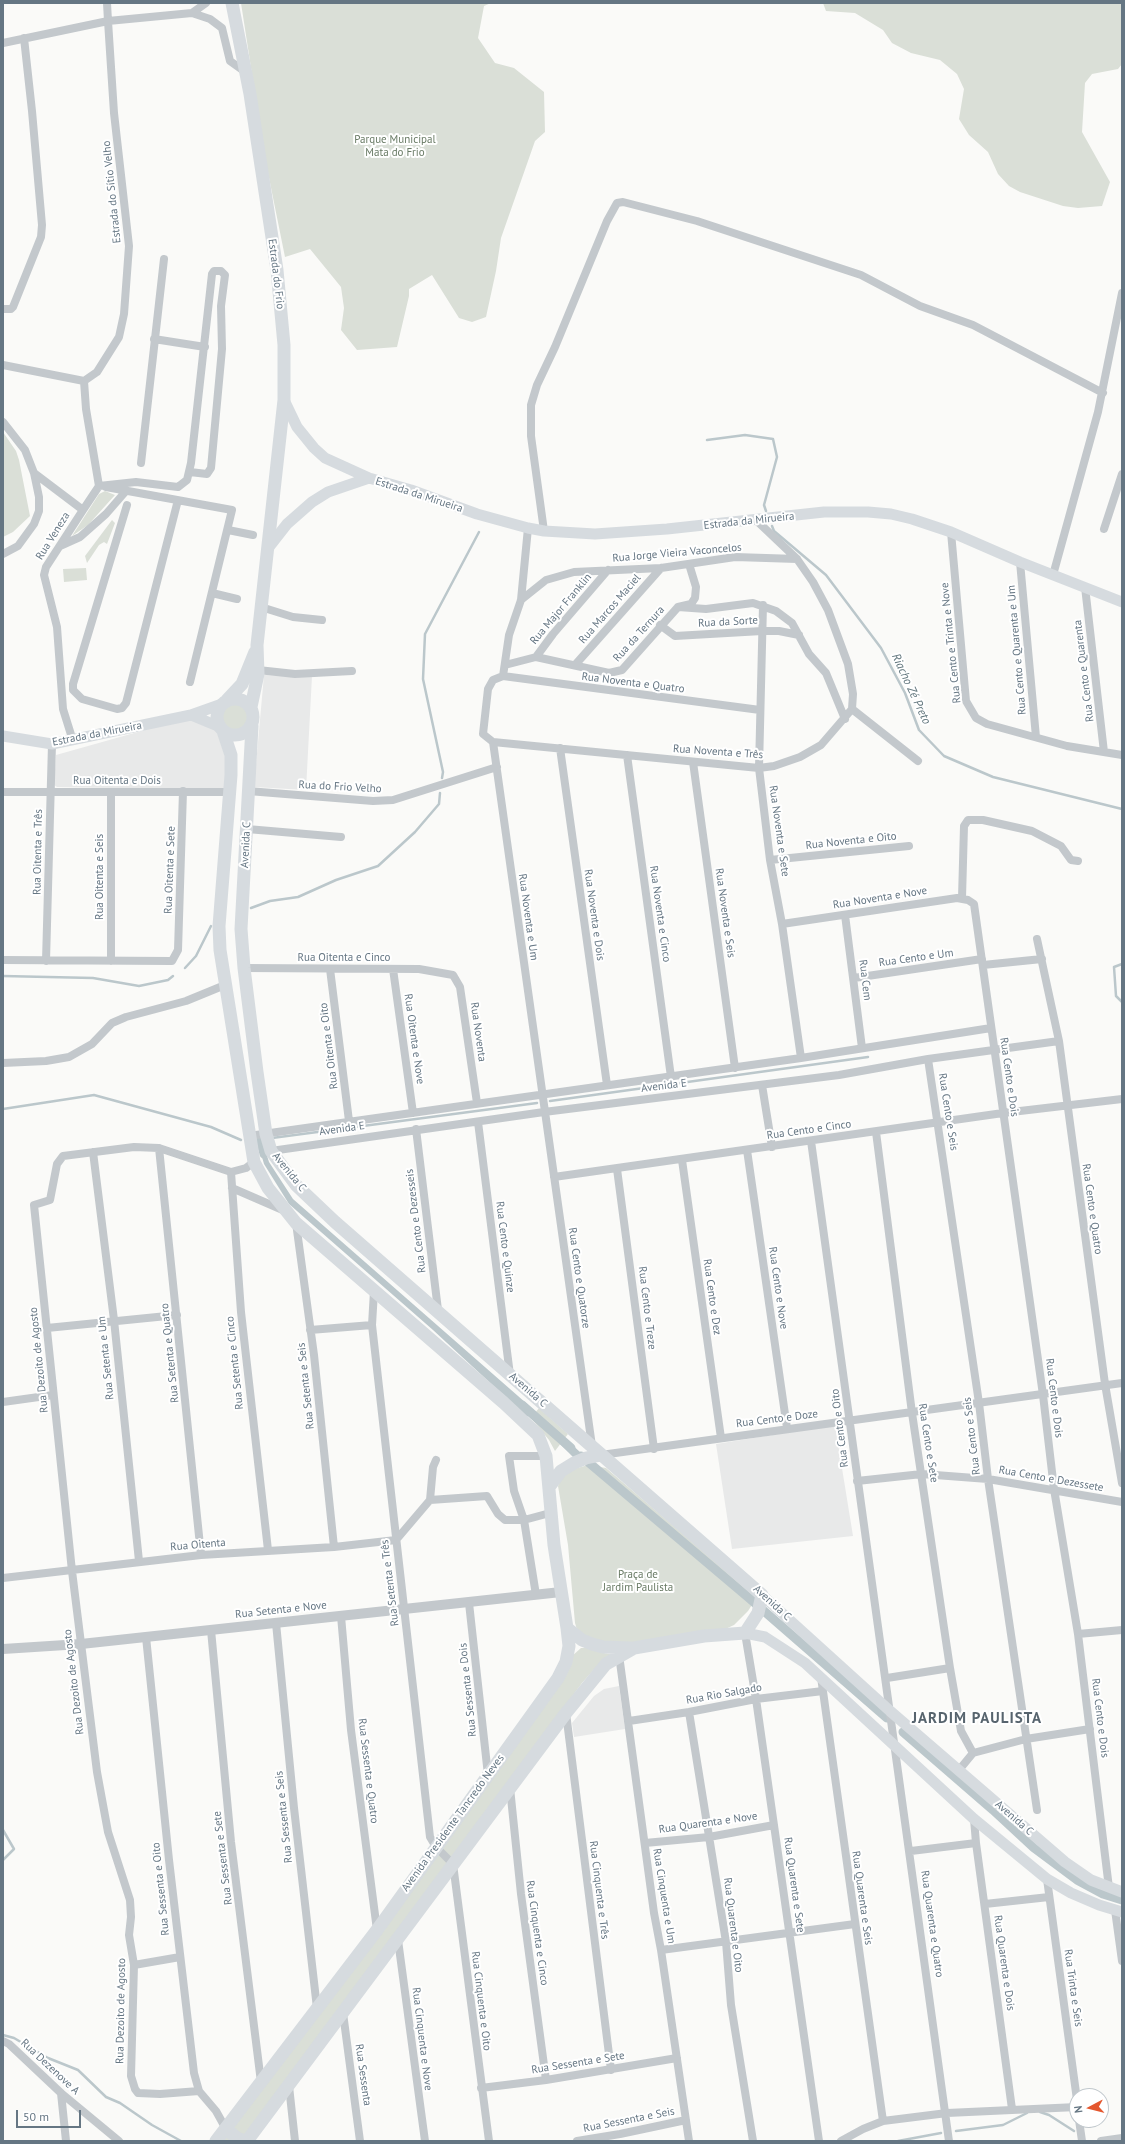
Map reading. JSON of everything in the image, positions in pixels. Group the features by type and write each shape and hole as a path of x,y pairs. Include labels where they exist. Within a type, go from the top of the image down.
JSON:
{"main road":[{"name":"Estrada do Frio","path":"232,3 277,270 284,345 284,400 269,547"},
{"name":"Estrada da Mirueira","path":"284,400 297,428 314,448 325,458 369,478 411,490 483,516 528,528 544,531 595,534 757,521 824,512 868,512 912,519 951,532 1020,562 1122,602"},
{"name":"Estrada da Mirueira","path":"269,547 287,524 312,502 328,492 369,478"},
{"path":"191,715 236,735 245,732 252,726 254,718 251,707 258,670 257,645 269,547"},
{"path":"222,729 217,716 224,702 242,684 252,664 257,645"},
{"name":"Estrada da Mirueira","path":"3,736 38,743 52,744 114,735 191,715 224,702 238,699 243,700 251,707"},
{"name":"Avenida C","path":"252,726 241,929 244,968 266,1134 271,1151 296,1185 335,1222 438,1310 510,1375 593,1453 760,1604 890,1711 1065,1862 1092,1880 1122,1892"},
{"name":"Avenida C","path":"222,729 230,748 229,763 231,792 219,926 225,985 230,1008 254,1162 268,1188 285,1212 528,1424 538,1435 546,1460"},
{"path":"230,1008 248,1005"},
{"path":"549,1487 561,1471 593,1453"},
{"name":"Avenida Presidente Tancredo Neves","path":"216,2141 377,1930 558,1678 566,1662 569,1646 568,1628 561,1592 550,1513 546,1460"},
{"path":"745,1633 760,1604"},
{"path":"568,1628 582,1640 603,1647 634,1648 704,1636 745,1633 765,1637 789,1650 821,1677 895,1744 974,1819 1047,1880 1071,1894 1118,1911"},
{"path":"226,2129 237,2138 246,2141 289,2086 566,1713 606,1664 619,1655 634,1648"}],"street":[{"name":"Estrada do Sítio Velho","path":"84,381 97,372 119,337 124,314 128,271 129,246 114,113 107,3"},
{"path":"192,13 206,3"},
{"path":"3,43 108,21 192,13 210,19 222,28 230,60 244,71"},
{"path":"3,309 11,309 13,307 38,244 41,231 32,111 24,38"},
{"path":"544,531 531,436 531,405 537,385 555,347 607,221 617,203 627,202 697,220 861,276 920,306 973,326 1103,393"},
{"path":"141,463 164,259"},
{"path":"99,486 136,482 178,487 187,480 190,472 212,274 214,271 221,271 225,275 221,306 222,349 211,468 207,474 190,472"},
{"path":"1053,575 1103,393 1122,293"},
{"path":"154,339 205,347"},
{"path":"3,365 84,381 86,409 99,486 83,510"},
{"name":"Rua Veneza","path":"3,422 25,450 34,472 83,510 46,567 44,575 57,627 63,709 73,741"},
{"path":"3,554 18,546 34,524 39,511 39,497 34,472"},
{"path":"1104,529 1122,474"},
{"path":"99,486 232,510 190,682"},
{"path":"60,546 80,537 106,514 126,491"},
{"path":"126,505 73,684 74,690 82,699 118,710 126,703 178,500"},
{"path":"757,521 796,559 820,593 837,632 852,680 852,709 918,762"},
{"path":"493,742 483,734 484,717 491,684 497,677 503,676 509,635 521,600 528,528"},
{"path":"228,530 253,535"},
{"name":"Rua Cento e Trinta e Nove","path":"951,532 966,702 976,718 987,724 1068,746 1122,755"},
{"name":"Rua Jorge Vieira Vaconcelos","path":"521,600 546,580 555,576 574,572 661,568 735,557 796,559"},
{"name":"Rua Cento e Quarenta e Um","path":"1020,562 1036,737"},
{"name":"Rua da Ternura","path":"536,657 599,671 618,672 627,666 660,625 678,607 691,604 695,598 696,587 689,564"},
{"name":"Rua Marcos Maciel","path":"575,665 661,568"},
{"name":"Rua Major Franklin","path":"505,665 536,657 552,634 608,570"},
{"name":"Rua Cento e Quarenta","path":"1085,587 1104,752"},
{"path":"212,593 237,599"},
{"path":"678,607 706,609 753,603 763,605 785,617 792,623 809,654 826,673 845,719"},
{"name":"Rua Noventa e Sete","path":"763,605 759,768 770,860 782,924 801,1058"},
{"path":"261,607 293,618 322,620"},
{"name":"Rua da Sorte","path":"660,625 675,636 762,631 779,631 799,635"},
{"path":"258,670 295,674 352,671"},
{"name":"Rua Noventa e Quatro","path":"503,676 760,710"},
{"name":"Rua Noventa e Três","path":"493,742 759,768 774,766 812,752 831,736 852,709"},
{"name":"Rua Noventa e Um","path":"493,742 544,1112"},
{"name":"Rua Oitenta e Três","path":"46,961 52,744"},
{"name":"Rua Noventa e Dois","path":"560,748 607,1085"},
{"name":"Rua Noventa e Cinco","path":"626,755 671,1076"},
{"name":"Rua Noventa e Seis","path":"693,762 735,1068"},
{"name":"Rua do Frio Velho","path":"248,791 373,801 393,800 497,767"},
{"name":"Rua Oitenta e Sete","path":"112,961 172,961 178,950 183,791"},
{"name":"Rua Oitenta e Dois","path":"3,792 231,792"},
{"name":"Rua Oitenta e Seis","path":"111,792 112,961"},
{"path":"962,898 964,826 968,820 983,820 1032,831 1061,846 1071,860 1078,861"},
{"path":"247,829 341,837"},
{"name":"Rua Noventa e Oito","path":"770,860 909,846"},
{"name":"Rua Noventa e Nove","path":"782,924 962,898"},
{"name":"Rua Cento e Dois","path":"962,898 971,901 975,911 1043,1395 1054,1490 1078,1634 1109,1888"},
{"name":"Rua Cem","path":"845,915 862,1048"},
{"name":"Rua Cento e Quatro","path":"1037,939 1059,1041 1105,1384 1122,1483"},
{"name":"Rua Cento e Um","path":"854,978 982,962 1042,959"},
{"path":"3,960 112,961"},
{"name":"Rua Oitenta e Cinco","path":"244,968 419,969 444,972"},
{"name":"Rua Oitenta e Oito","path":"330,968 349,1121"},
{"name":"Rua Oitenta e Nove","path":"393,969 413,1113"},
{"name":"Rua Noventa","path":"444,972 453,975 460,987 477,1103"},
{"path":"3,1063 52,1061 69,1057 92,1044 112,1022 186,1001 225,985"},
{"name":"Avenida E","path":"250,1136 735,1068 991,1028"},
{"name":"Avenida E","path":"271,1151 544,1112 839,1075 928,1059 1059,1041"},
{"name":"Rua Cento e Seis","path":"928,1059 939,1123 979,1403 988,1479 1037,1810"},
{"path":"762,1085 772,1147"},
{"name":"Rua Cento e Cinco","path":"554,1177 811,1142 1003,1113 1122,1099"},
{"name":"Rua Cento e Quatorze","path":"544,1112 593,1453"},
{"name":"Rua Cento e Quinze","path":"478,1122 510,1375"},
{"name":"Rua Cento e Dezesseis","path":"416,1130 438,1310"},
{"name":"Rua Cento e Sete","path":"876,1132 912,1412 950,1668 961,1731 973,1753"},
{"name":"Rua Cento e Oito","path":"811,1142 851,1422 857,1481 887,1678 890,1711"},
{"path":"93,1152 134,1147 159,1148 231,1172 246,1168 254,1162"},
{"name":"Rua Setenta e Quatro","path":"159,1148 201,1555"},
{"name":"Rua Cento e Nove","path":"747,1150 787,1428"},
{"name":"Rua Dezoito de Agosto","path":"93,1152 60,1158 50,1200 35,1203 34,1210 72,1571 102,1808 113,1851 130,1900 131,1917 129,1935 134,1965 131,2076 135,2089 138,2093 145,2094 199,2091"},
{"name":"Rua Setenta e Um","path":"93,1152 114,1320 139,1561"},
{"name":"Rua Cento e Dez","path":"682,1160 721,1438"},
{"name":"Rua Cento e Treze","path":"617,1169 654,1449"},
{"name":"Rua Setenta e Cinco","path":"231,1172 241,1312 268,1550"},
{"path":"232,1188 285,1212"},
{"name":"Rua Setenta e Seis","path":"296,1223 310,1330 334,1547"},
{"name":"Rua Setenta e Três","path":"374,1291 372,1325 430,1837 436,1847 453,1864"},
{"path":"47,1328 114,1320 177,1315"},
{"path":"310,1330 372,1325"},
{"name":"Rua Cento e Doze","path":"593,1453 654,1449 787,1428 851,1422 912,1412 1043,1395 1105,1384 1122,1383"},
{"path":"3,1402 54,1395"},
{"path":"536,1595 524,1520 514,1491 509,1456 546,1460"},
{"path":"396,1540 430,1500 433,1467 436,1460"},
{"name":"Rua Cento e Dezessete","path":"857,1481 922,1474 988,1479 1122,1502"},
{"path":"430,1500 487,1496 501,1518 505,1520 524,1520 550,1513"},
{"name":"Rua Oitenta","path":"3,1578 201,1555 334,1547 396,1540"},
{"name":"Rua Setenta e Nove","path":"3,1649 81,1644 561,1592"},
{"name":"Rua Sessenta e Dois","path":"469,1603 488,1776"},
{"name":"Rua Sessenta e Quatro","path":"341,1616 351,1730 377,1930"},
{"name":"Rua Sessenta e Seis","path":"276,1623 294,1808 317,2008"},
{"name":"Rua Sessenta e Sete","path":"211,1630 231,1842 261,2082"},
{"path":"1078,1634 1122,1630"},
{"name":"Rua Quarenta e Sete","path":"745,1633 756,1699 819,2141"},
{"name":"Rua Sessenta e Oito","path":"146,1637 191,2053 199,2091 216,2111 226,2129"},
{"name":"Rua Cinquenta e Um","path":"619,1655 654,1913 661,1950 689,2141"},
{"path":"887,1678 950,1668"},
{"name":"Rua Quarenta e Seis","path":"821,1677 883,2121"},
{"name":"Rua Rio Salgado","path":"628,1721 689,1712 756,1699 823,1691"},
{"name":"Rua Quarenta e Quatro","path":"890,1711 911,1851 950,2141"},
{"name":"Rua Quarenta e Oito","path":"689,1712 726,1942 731,2005 753,2141"},
{"name":"Rua Cinquenta e Três","path":"566,1713 610,2070"},
{"path":"959,1770 973,1753 1026,1739 1090,1729"},
{"name":"Rua Cinquenta e Cinco","path":"510,1788 521,1894 546,2080"},
{"name":"Rua Quarenta e Dois","path":"974,1819 1012,2109"},
{"name":"Rua Quarenta e Nove","path":"644,1843 710,1837 774,1825"},
{"path":"911,1851 976,1843"},
{"name":"Rua Cinquenta e Oito","path":"453,1864 489,2141"},
{"name":"Rua Trinta e Seis","path":"1047,1880 1075,2088"},
{"path":"985,1904 1049,1896"},
{"path":"1118,1911 1122,1961"},
{"path":"661,1950 855,1924"},
{"name":"Rua Cinquenta e Nove","path":"398,1940 425,2141"},
{"path":"134,1965 180,1957"},
{"name":"Rua Sessenta","path":"343,2013 360,2141"},
{"name":"Rua Dezenove A","path":"3,2041 9,2044 61,2093 119,2141"},
{"name":"Rua Sessenta e Sete","path":"481,2088 546,2080 677,2058"},
{"path":"289,2086 295,2141"},
{"path":"61,2093 66,2141"},
{"path":"841,2141 863,2129 883,2121 946,2113 1069,2107"},
{"name":"Rua Sessenta e Seis","path":"577,2141 621,2138 686,2120"},
{"path":"1080,2128 1082,2141"},
{"path":"1101,2141 1122,2138"}],"shaded area":[{"path":"264,675 312,676 306,790 254,787"},
{"path":"184,719 195,721 220,732 228,763 224,790 57,787 54,785 56,755"},
{"path":"258,1143 263,1143 269,1162 293,1199 534,1410 527,1417 433,1330 289,1204 264,1164"},
{"path":"835,1425 853,1536 732,1549 716,1444"},
{"path":"565,1438 581,1453 575,1459 560,1444"},
{"path":"619,1686 625,1729 574,1737 572,1723 594,1696 604,1689"}],"green space":[{"name":"Parque Municipal Mata do Frio","path":"241,3 491,3 484,6 478,38 495,63 514,68 544,92 545,132 535,141 501,238 496,271 486,317 472,322 459,318 432,275 409,289 409,296 397,347 357,350 341,330 344,308 341,287 310,249 285,257 265,158"},
{"path":"823,3 1122,3 1122,64 1118,69 1092,74 1085,83 1082,132 1110,182 1102,206 1078,208 1063,206 1020,192 1009,186 998,174 988,152 969,135 959,119 964,89 957,74 940,60 911,53 892,43 883,30 855,13 826,11"},
{"path":"3,432 16,451 19,460 30,516 13,532 3,537"},
{"path":"105,491 115,495 88,525 72,536 99,494"},
{"path":"112,520 115,523 107,544 104,542 99,545 87,563 85,556"},
{"path":"86,568 87,580 64,582 63,569"},
{"path":"235,704 245,708 249,718 245,728 235,732 225,728 221,718 225,708"},
{"path":"539,1408 568,1434 555,1451 549,1440 531,1418"},
{"name":"Praça de Jardim Paulista","path":"588,1465 606,1468 757,1597 748,1611 734,1625 717,1633 604,1653 614,1655 598,1665 582,1683 245,2141 220,2141 572,1656 581,1648 589,1648 578,1633 575,1623 568,1545 558,1486 562,1476 574,1469"}],"waterway":[{"name":"Riacho Zé Preto","path":"707,440 745,435 773,439 777,457 764,505 766,511"},
{"name":"Riacho Zé Preto","path":"772,526 774,531 826,575 881,648 905,693 919,730 944,756 993,777 1122,809"},
{"path":"442,778 443,772 423,679 425,634 479,532"},
{"path":"251,908 270,901 298,897 336,880 378,866 415,832 439,804 440,793"},
{"path":"185,968 196,956 211,926"},
{"name":"Riacho Zé Preto","path":"1122,964 1114,967 1116,996 1122,1002"},
{"path":"3,976 93,978 139,986 168,980 173,976"},
{"path":"550,1101 868,1057"},
{"path":"3,1109 94,1095 211,1127 241,1140"},
{"path":"272,1138 537,1103"},
{"path":"260,1139 264,1154"},
{"path":"522,1405 571,1448"},
{"path":"581,1456 749,1598 887,1718"},
{"path":"903,1732 993,1810 1034,1848 1077,1880 1103,1894 1122,1900"},
{"path":"3,1830 14,1849 3,1860"},
{"path":"3,2035 14,2038 48,2058 78,2070 106,2097 120,2103 152,2125 181,2141"},
{"path":"1040,2112 1049,2115 1074,2131"},
{"path":"956,2131 1003,2125 1027,2113"},
{"path":"898,2141 941,2133"}],"district":[{"name":"JARDIM PAULISTA","path":"977,1719"}]}
